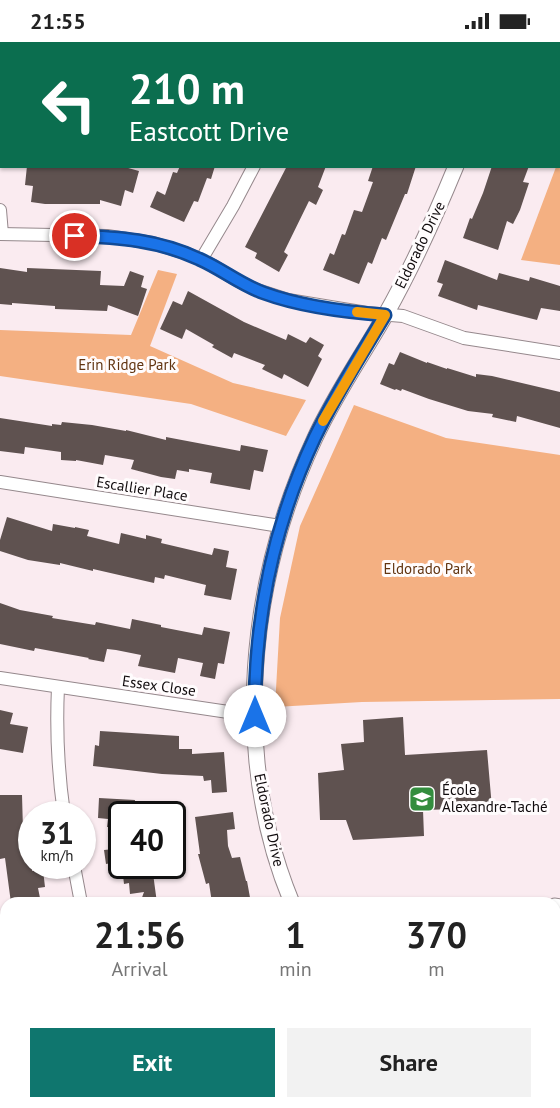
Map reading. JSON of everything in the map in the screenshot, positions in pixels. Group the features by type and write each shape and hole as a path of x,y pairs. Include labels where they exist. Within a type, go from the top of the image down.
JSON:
{"street":[{"path":"201,260 253,168"},
{"name":"Eldorado Drive","path":"290,897 276,859 257,766 256,658 268,571 295,483 315,438 385,315 422,244 455,168"},
{"path":"0,210 1,234 107,236 137,239 168,247 201,260 244,285 274,297 303,304 403,316 464,338 560,353"},
{"name":"Escallier Place","path":"0,482 280,526"},
{"name":"Essex Close","path":"0,678 255,716"},
{"path":"58,687 58,756 63,801"},
{"path":"76,879 80,897"}],"green space":[{"path":"556,168 560,168 560,265 521,260"},
{"name":"Erin Ridge Park","path":"158,270 177,274 150,346 233,383 306,400 286,436 191,404 0,376 0,330 131,335"},
{"name":"Eldorado Park","path":"354,405 446,438 560,455 560,699 362,702 275,707 280,618 300,526"}],"building":[{"path":"27,168 128,168 139,171 133,193 125,190 121,206 100,200 100,204 31,202 33,186 25,185"},
{"path":"179,168 214,168 211,179 207,178 198,202 194,201 184,222 150,207 157,191 165,195 173,172 177,173"},
{"path":"286,168 325,168 318,187 323,190 316,205 309,201 284,252 288,255 279,272 255,258 257,253 245,247"},
{"path":"372,168 415,168 407,194 405,194 386,240 382,238 372,264 368,262 359,284 323,270 330,253 334,255 342,234 345,235 354,210 362,212 373,182 368,181"},
{"path":"491,168 528,168 523,182 529,183 520,210 513,224 507,221 498,250 463,238"},
{"path":"445,260 497,280 499,273 529,281 530,277 560,286 560,311 541,308 537,320 478,305 477,310 438,296 443,284 437,282"},
{"path":"0,268 27,272 27,268 101,271 100,285 124,286 130,271 144,276 141,287 147,289 138,316 108,305 107,311 0,304"},
{"path":"188,291 244,322 286,340 288,334 306,343 310,337 324,345 318,356 322,359 308,387 284,374 282,379 262,369 265,365 234,353 232,358 186,329 182,339 160,329 173,301 182,305"},
{"path":"400,352 427,363 476,377 476,374 492,376 560,392 560,428 517,416 516,422 492,417 493,414 468,411 380,384 389,363 394,365"},
{"path":"0,418 52,426 52,424 61,425 62,422 92,425 126,430 166,440 166,437 240,451 241,445 268,450 263,472 254,470 250,490 210,483 212,473 189,469 189,472 177,470 175,479 161,477 131,469 134,460 105,455 103,465 61,460 61,452 25,447 24,454 0,451"},
{"path":"7,517 52,531 53,524 89,530 87,536 119,544 121,533 146,539 146,535 162,539 161,543 212,555 214,548 229,551 226,567 237,569 231,600 204,595 206,585 165,575 164,579 155,577 154,583 93,569 93,571 60,563 60,565 28,560 0,551 0,540"},
{"path":"0,603 20,610 53,616 52,618 95,625 96,622 130,629 132,619 202,635 204,627 230,632 224,664 218,663 215,679 200,676 203,663 178,658 175,673 138,666 141,655 116,650 107,649 104,662 35,648 34,651 0,644"},
{"path":"0,710 13,713 10,724 28,727 23,753 0,749"},
{"path":"403,717 405,755 487,750 492,808 423,810 424,836 353,840 346,820 320,820 318,773 344,770 341,744 364,742 363,720"},
{"path":"100,731 179,736 179,749 192,749 192,754 224,752 227,792 212,793 211,780 204,781 203,776 93,766 95,745 99,746"},
{"path":"0,795 22,795 22,801 18,801 18,879 44,879 45,887 38,888 40,897 10,897 5,858 0,859"},
{"path":"99,798 135,800 108,801 108,819 98,818"},
{"path":"233,812 235,829 227,830 228,846 232,858 240,857 250,897 211,897 209,883 206,884 198,854 200,854 195,817"},
{"path":"104,850 108,850 108,864 106,864"},
{"path":"123,879 154,879 156,897 142,897 144,892 130,894 129,883 124,884"}],"slow traffic":[{"path":"323,421 385,315 357,312"}],"place":[{"name":"École Alexandre-Taché","path":"422,799"}],"route":[{"path":"75,236 107,236 153,243 184,252 212,265 244,285 274,297 303,304 385,315 334,400 315,438 295,483 280,526 262,605 256,658 255,716"}]}
